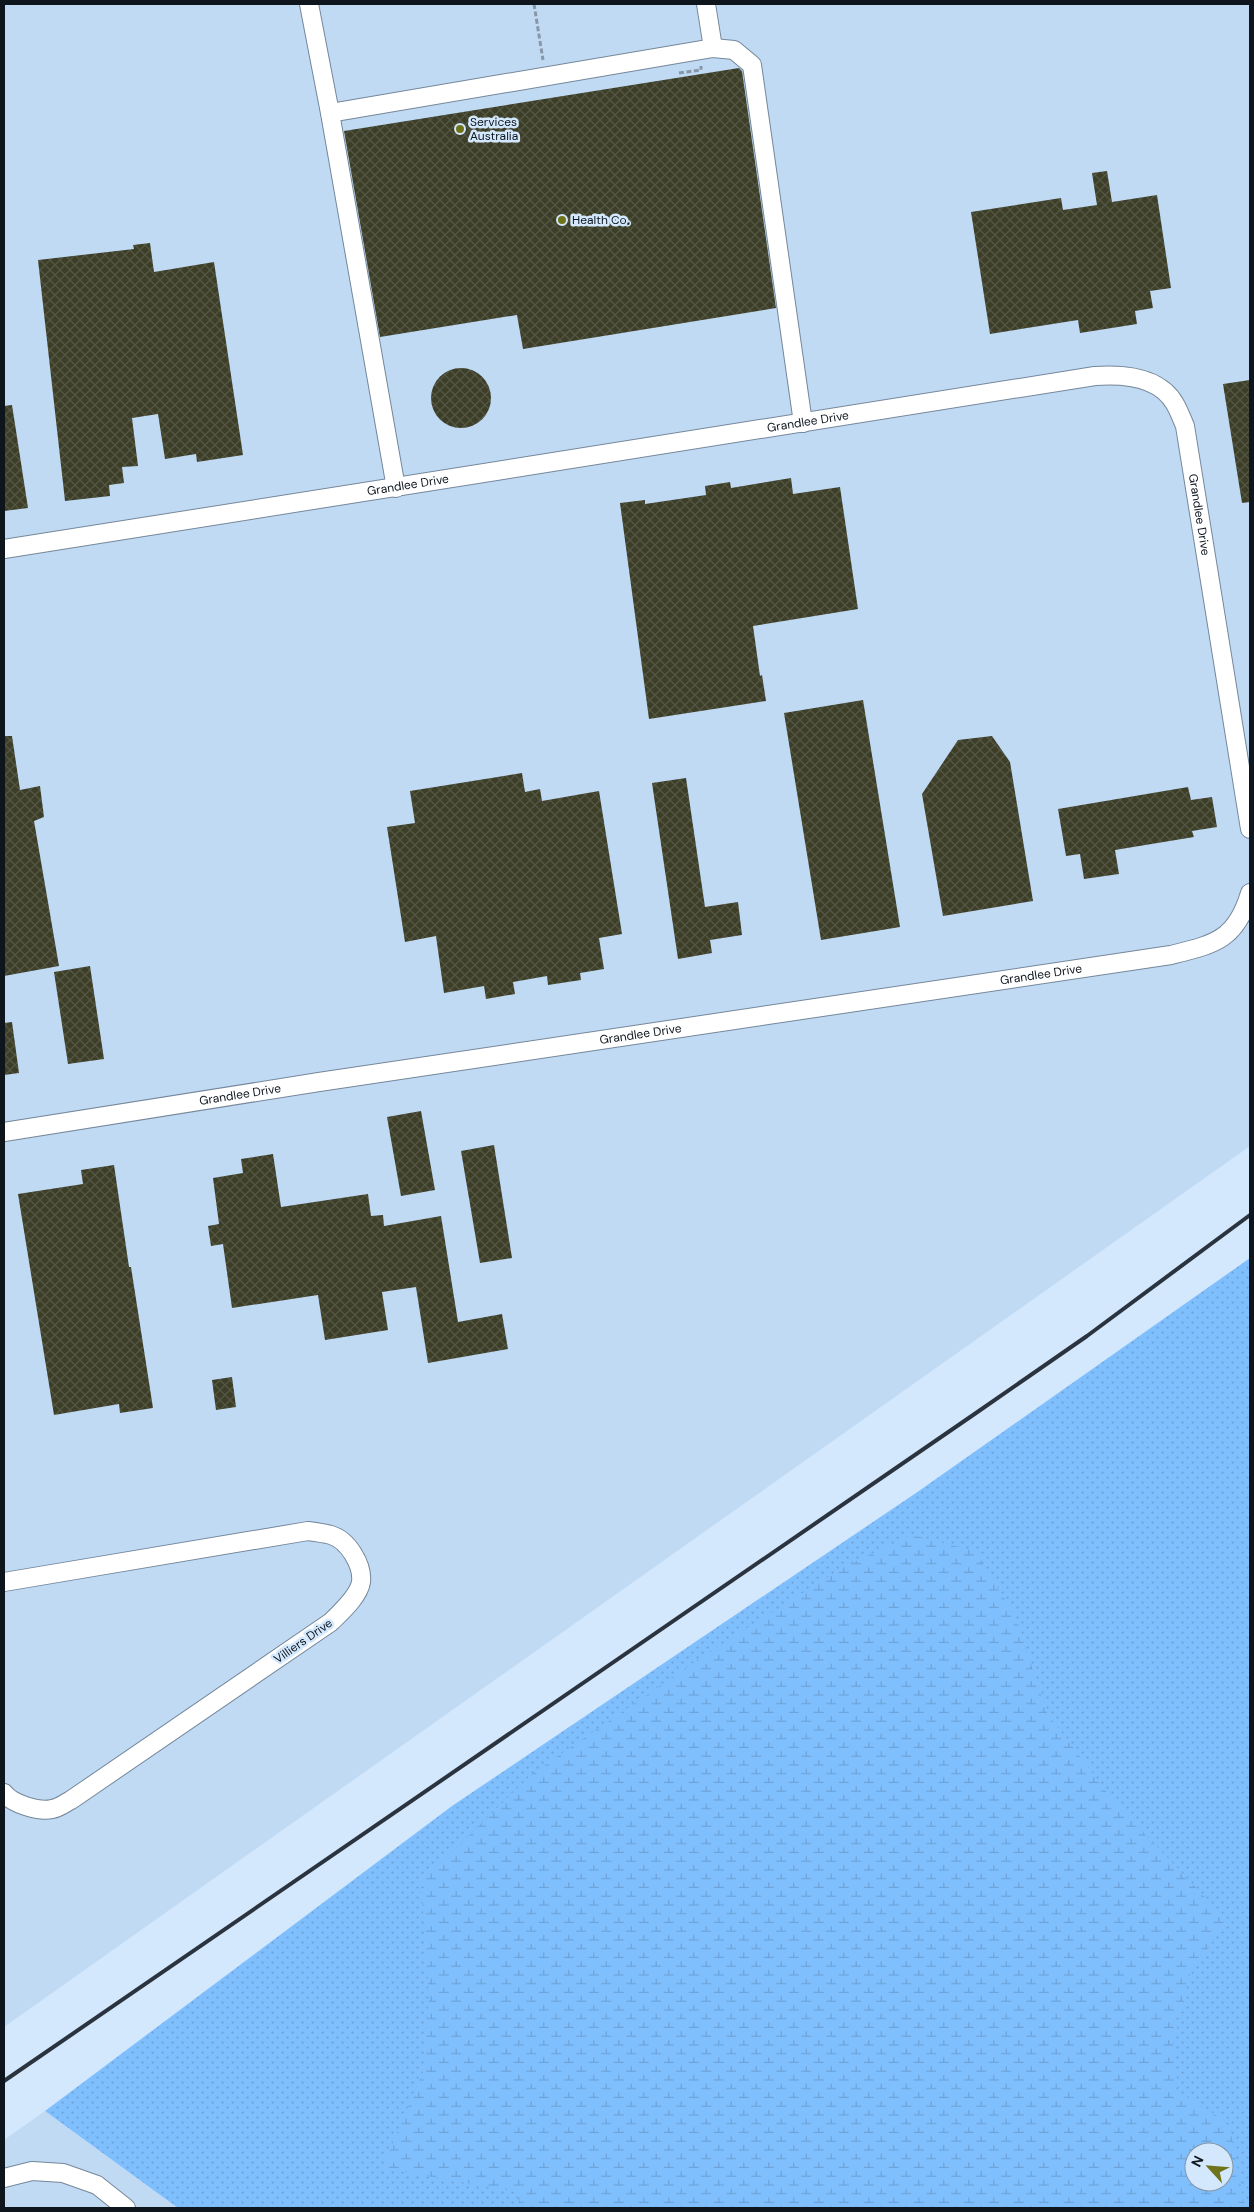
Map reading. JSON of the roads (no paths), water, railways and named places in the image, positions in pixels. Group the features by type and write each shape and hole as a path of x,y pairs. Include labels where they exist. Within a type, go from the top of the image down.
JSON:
{"street":[{"path":"309,4 396,488"},
{"path":"706,4 713,48"},
{"path":"330,113 713,48 734,50 752,65 803,423"},
{"name":"Grandlee Drive","path":"4,549 1095,376 1125,376 1149,382 1162,389 1175,403 1185,426 1250,829"},
{"name":"Grandlee Drive","path":"4,1132 320,1082 1171,954 1207,946 1227,935 1240,918 1250,893"},
{"name":"Villiers Drive","path":"4,1582 308,1531 333,1535 350,1548 359,1568 361,1582 349,1604 331,1622 71,1800 52,1809 30,1808 7,1798 4,1793"},
{"path":"4,2178 32,2171 63,2173 97,2185 126,2208"}],"railway":[{"path":"4,2081 1087,1336 1250,1215"}],"place":[{"name":"Services Australia","path":"460,129"},
{"name":"Health Co.","path":"562,220"}]}
